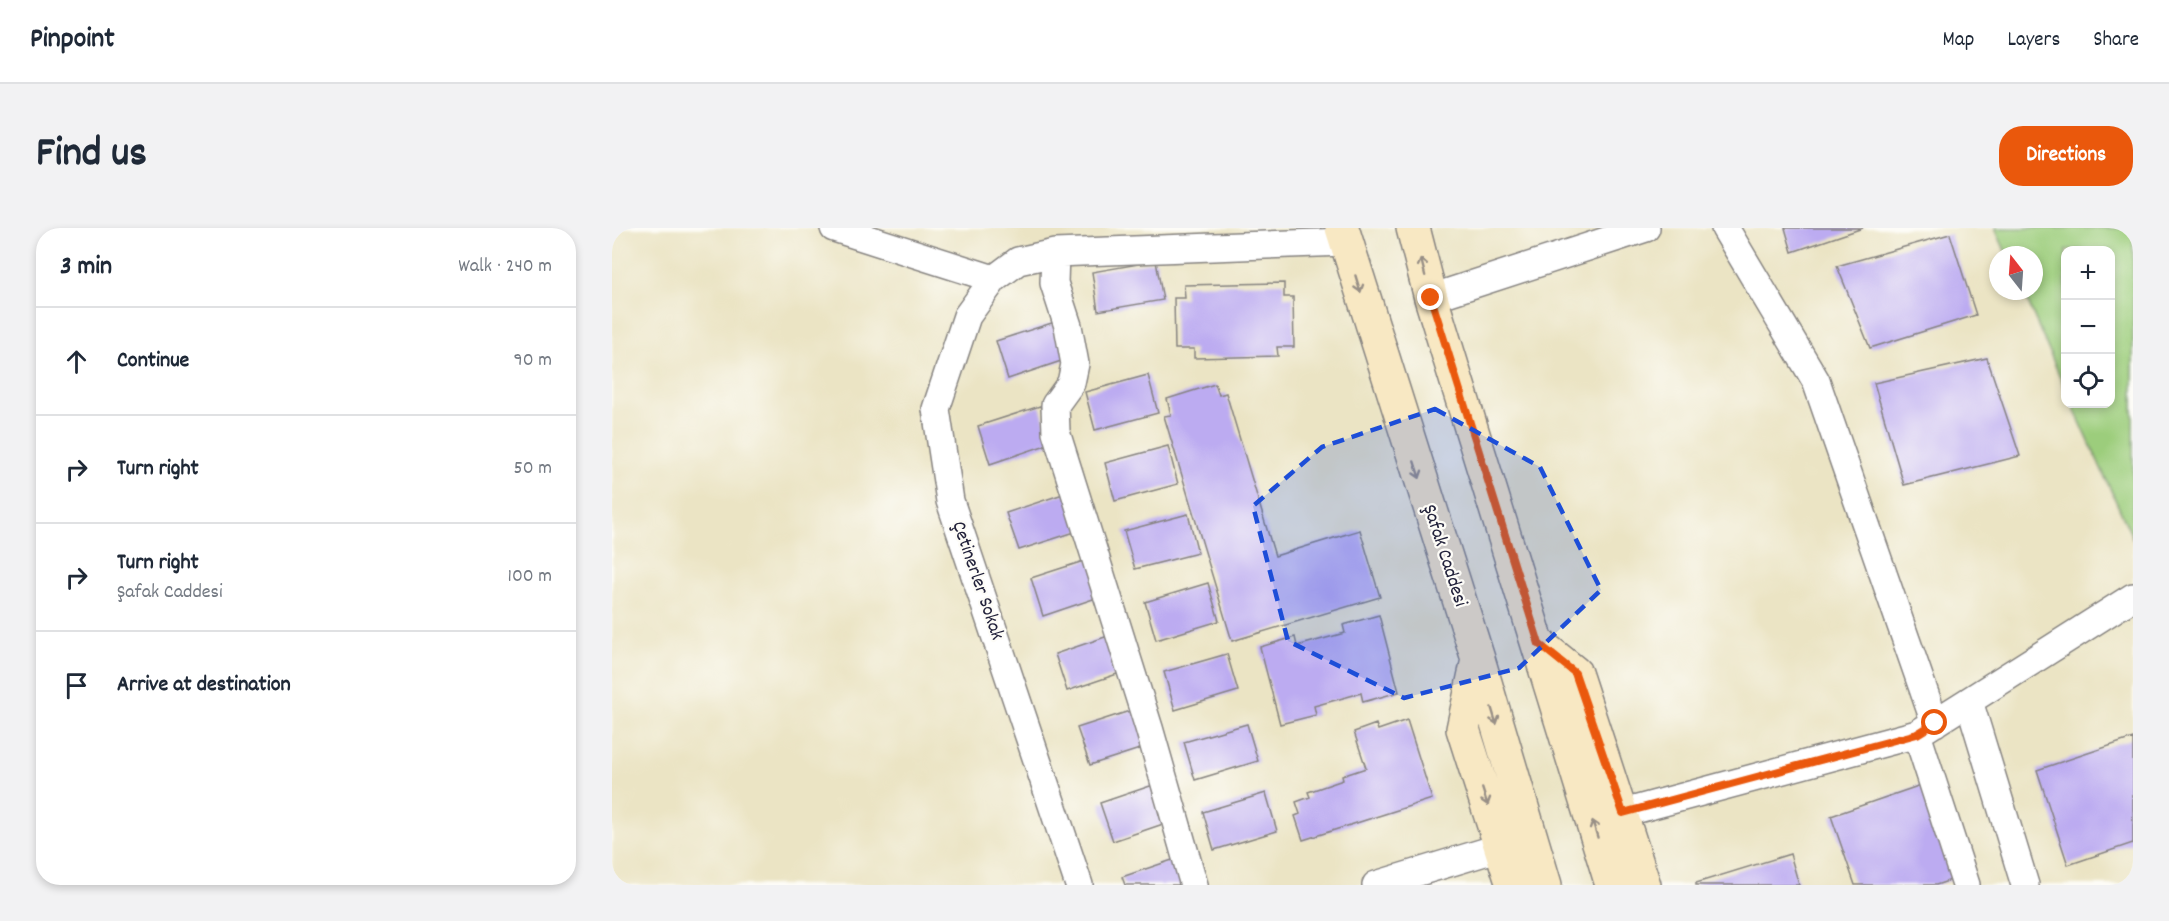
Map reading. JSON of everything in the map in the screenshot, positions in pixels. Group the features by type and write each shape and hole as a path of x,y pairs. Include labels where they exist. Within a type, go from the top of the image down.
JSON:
{"main road":[{"path":"1413,228 1431,298 1612,885"},
{"name":"Şafak Caddesi","path":"1343,235 1478,659 1545,885"},
{"path":"1539,644 1575,673 1623,813 1644,885"},
{"path":"1478,659 1463,729 1513,885"}],"street":[{"path":"834,228 994,279"},
{"path":"1431,298 1646,228"},
{"path":"1725,228 1816,381 1926,728 1966,885"},
{"name":"Çetinerler Sokak","path":"1079,885 950,501 936,409 968,316 994,279 1018,261 1055,253 1343,235"},
{"path":"1055,253 1054,283 1068,326 1075,364 1071,383 1055,405 1056,432 1149,728 1194,885"},
{"path":"1623,813 1926,728 2133,597"},
{"path":"1968,701 2025,885"},
{"path":"1376,885 1501,847"}],"highlighted area":[{"path":"1435,409 1540,467 1601,590 1519,668 1404,698 1288,641 1253,506 1322,447"}],"green space":[{"path":"1995,228 2133,228 2133,539 2074,408 2115,408 2115,246 2061,246 2061,379 2027,300 2043,300 2043,246 2003,246"}],"building":[{"path":"1785,228 1863,228 1792,252"},
{"path":"1950,234 1976,315 1870,348 1837,266"},
{"path":"1156,261 1163,300 1098,311 1092,272"},
{"path":"1284,283 1284,297 1293,297 1294,347 1277,347 1278,356 1194,358 1194,349 1175,349 1174,298 1185,298 1184,285"},
{"path":"1058,321 1070,358 1008,379 996,341"},
{"path":"1987,358 2020,456 1904,485 1874,383"},
{"path":"1148,375 1158,413 1095,430 1085,392"},
{"path":"1215,384 1219,395 1226,393 1275,556 1360,530 1380,597 1232,641 1164,416 1171,415 1167,399"},
{"path":"1040,406 1052,443 990,464 978,426"},
{"path":"1168,446 1178,484 1115,501 1105,463"},
{"path":"1069,492 1081,530 1019,550 1006,513"},
{"path":"1188,514 1198,553 1135,569 1124,531"},
{"path":"1093,558 1105,595 1043,616 1031,578"},
{"path":"1208,583 1219,621 1156,640 1145,602"},
{"path":"1379,615 1399,692 1363,702 1361,693 1314,706 1316,715 1280,724 1260,647 1295,637 1297,646 1345,633 1343,625"},
{"path":"1117,633 1129,670 1067,691 1055,654"},
{"path":"1227,654 1238,691 1175,710 1164,672"},
{"path":"1139,708 1152,745 1090,765 1077,728"},
{"path":"1407,720 1432,799 1303,840 1295,816 1300,814 1296,802 1310,797 1308,792 1343,780 1342,776 1366,768 1354,732 1376,724 1378,730"},
{"path":"1247,724 1258,761 1195,780 1184,742"},
{"path":"2133,738 2133,843 2068,865 2037,770"},
{"path":"1162,782 1175,820 1113,841 1100,803"},
{"path":"1924,784 1957,878 1936,885 1855,885 1831,816"},
{"path":"1266,793 1277,831 1214,850 1203,812"},
{"path":"1790,854 1799,885 1696,885 1696,883"},
{"path":"1184,856 1193,885 1125,885 1122,877"}],"route":[{"path":"1431,298 1539,644 1575,673 1623,813 1917,734 1935,723"}]}
